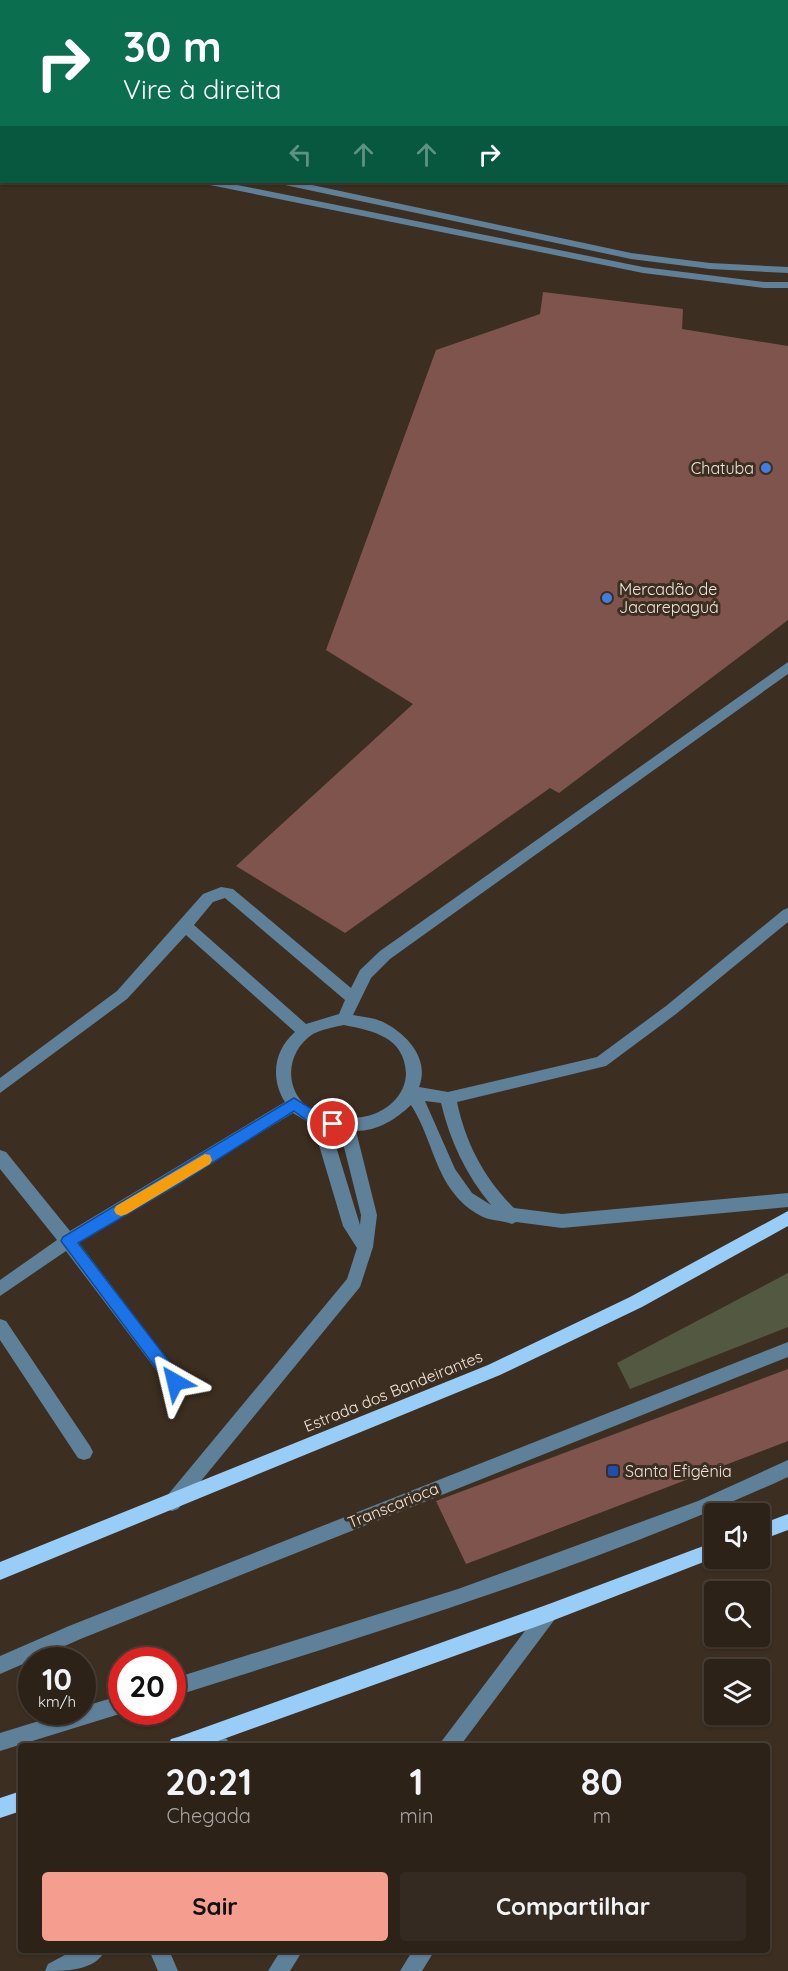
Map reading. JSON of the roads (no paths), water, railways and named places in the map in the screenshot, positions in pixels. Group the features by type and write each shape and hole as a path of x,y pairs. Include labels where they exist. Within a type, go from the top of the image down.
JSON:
{"main road":[{"name":"Estrada dos Bandeirantes","path":"0,1571 172,1503 494,1370 636,1302 788,1218"},
{"path":"770,1529 788,1522"},
{"path":"187,1743 549,1613 704,1554"},
{"path":"0,1808 18,1802"}],"street":[{"path":"215,183 643,270 764,285 788,285"},
{"path":"290,183 631,256 710,266 788,270"},
{"path":"344,1019 365,974 385,955 788,667"},
{"path":"0,1087 122,995 185,926 207,898 218,891 228,893 353,998"},
{"path":"411,1092 448,1098 601,1062 671,1010 788,914"},
{"path":"185,926 305,1032"},
{"path":"344,1019 366,1020 387,1028 402,1040 412,1056 416,1074 411,1092 396,1110 374,1122 347,1126 320,1121 294,1104 283,1086 282,1066 289,1047 305,1032 323,1023 344,1019"},
{"path":"411,1092 420,1106 448,1172 466,1198 488,1212 561,1221 788,1200"},
{"path":"448,1098 453,1126 471,1165 490,1196 512,1216"},
{"path":"0,1289 68,1241 294,1104"},
{"path":"320,1121 351,1226 365,1247"},
{"path":"172,1503 354,1282 365,1247 369,1215 347,1126"},
{"path":"0,1157 68,1241 175,1382"},
{"path":"0,1326 84,1452"},
{"name":"Transcarioca","path":"0,1665 87,1628 788,1349"},
{"path":"186,1684 458,1598 703,1507 788,1468"},
{"path":"450,1743 549,1613"},
{"path":"0,1742 108,1708"},
{"path":"199,1739 211,1743"},
{"path":"55,1971 89,1953"},
{"path":"160,1953 168,1971"},
{"path":"278,1971 291,1953"},
{"path":"410,1971 423,1953"}],"place":[{"name":"Chatuba","path":"766,468"},
{"name":"Mercadão de Jacarepaguá","path":"607,598"},
{"name":"Santa Efigênia","path":"613,1471"}]}
